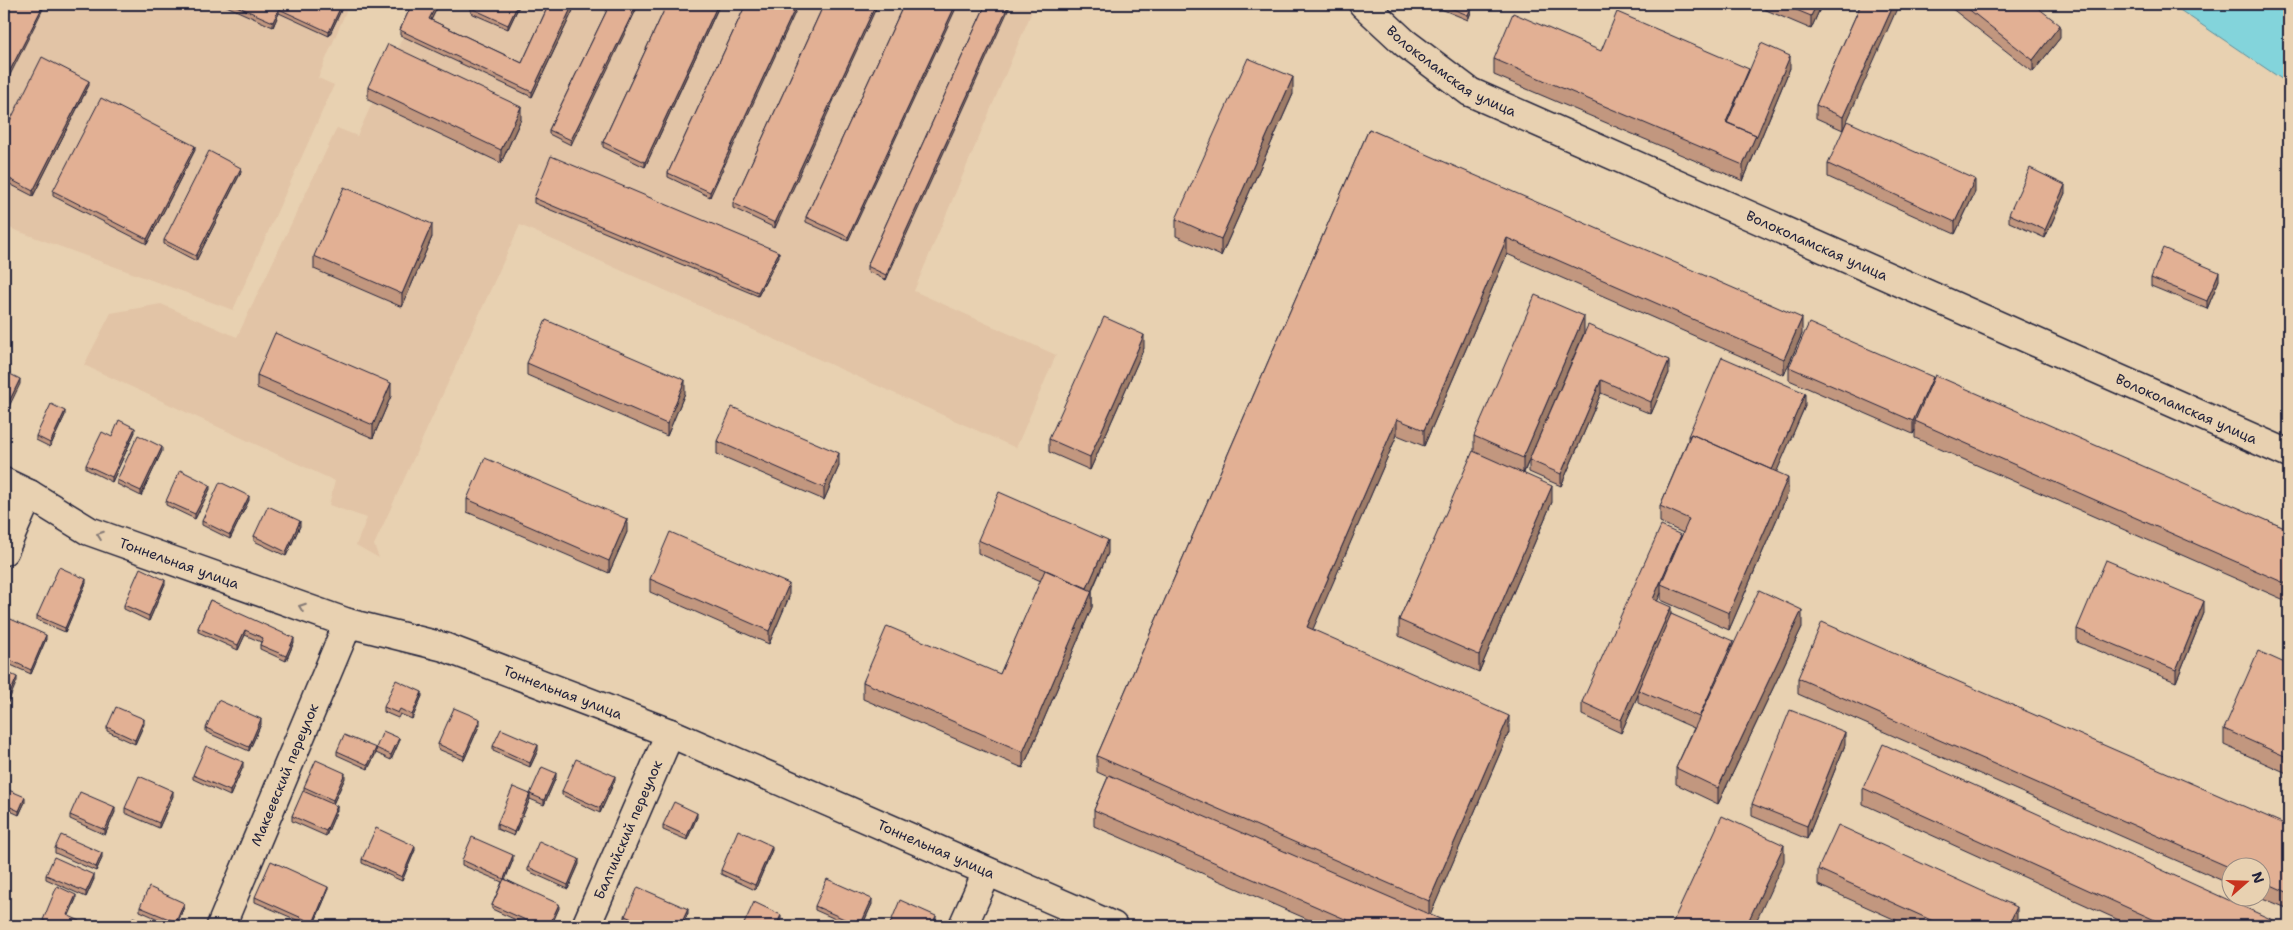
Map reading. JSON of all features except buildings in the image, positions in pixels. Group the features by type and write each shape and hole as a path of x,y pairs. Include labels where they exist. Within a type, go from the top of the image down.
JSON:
{"street":[{"name":"Волоколамская улица","path":"1363,4 1405,43 1470,92 2289,454"},
{"name":"Тоннельная улица","path":"4,482 29,494 89,531 348,623 444,647 670,733 1113,926"},
{"path":"4,551 29,494"},
{"name":"Макеевский переулок","path":"221,926 348,623"},
{"name":"Балтийский переулок","path":"586,926 670,733"},
{"path":"963,926 987,872"}],"shaded area":[{"path":"4,4 349,4 318,78 334,85 233,310 4,226"},
{"path":"418,4 1035,4 914,291 1056,355 1016,448 520,225 374,545 379,558 356,545 367,518 329,505 335,481 84,365 111,313 161,304 237,337 337,128 357,136"}],"water":[{"path":"2171,4 2289,4 2289,84"}]}
